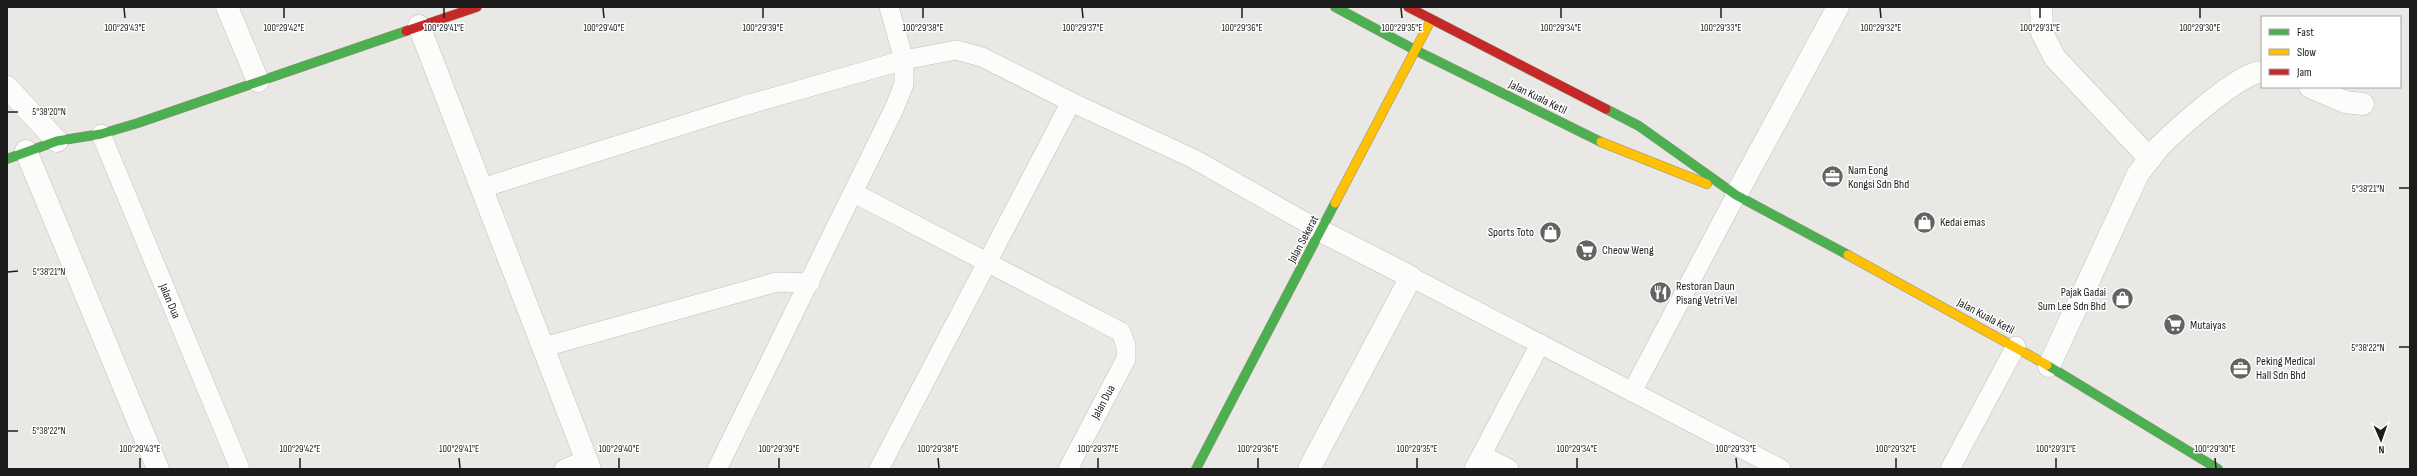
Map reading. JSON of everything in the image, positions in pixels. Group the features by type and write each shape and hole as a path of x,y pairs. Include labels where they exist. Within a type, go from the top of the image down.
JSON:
{"main road":[{"path":"17,155 56,141 100,134 138,123 477,7"},
{"name":"Jalan Kuala Ketil","path":"1335,7 1415,50 1620,151 1736,195"},
{"name":"Jalan Kuala Ketil","path":"1408,7 1639,126 1736,195 2016,346 2218,469"},
{"path":"1420,7 1431,20"},
{"name":"Jalan Sekerat","path":"1196,469 1431,20"}],"street":[{"path":"227,7 258,81"},
{"path":"1736,195 1838,7"},
{"path":"2041,7 2042,33 2055,58 2150,159"},
{"path":"419,26 588,464"},
{"path":"2049,366 2138,174 2160,147 2235,82 2256,71 2261,72"},
{"path":"7,87 56,141"},
{"path":"2312,88 2345,102 2363,104"},
{"path":"17,155 158,469"},
{"path":"1309,469 1411,277 1321,231"}],"lane":[{"path":"717,469 854,194 897,103 904,84 904,60 889,7"},
{"path":"482,188 743,106 904,60 956,50 982,57 1071,102 1194,159 1321,231"},
{"path":"879,469 1071,102"},
{"name":"Jalan Dua","path":"100,134 240,469"},
{"path":"854,194 987,263"},
{"path":"1632,392 1736,195"},
{"name":"Jalan Dua","path":"987,263 1121,332 1126,346 1126,359 1068,469"},
{"path":"1411,277 1781,469"},
{"path":"544,347 778,282 810,283"},
{"path":"1509,469 1478,462 1540,344"},
{"path":"1950,469 2016,346"},
{"path":"564,469 588,464"}],"traffic: fast":[{"path":"1335,7 1415,50 1601,142"},
{"path":"7,159 57,141 101,134 138,123 406,31"},
{"path":"1606,109 1639,126 1736,195 1848,255"},
{"path":"1196,469 1335,203"},
{"path":"2047,365 2218,469"}],"traffic: slow":[{"path":"1335,203 1431,20"},
{"path":"1601,142 1707,184"},
{"path":"1848,255 2047,365"}],"traffic: jam":[{"path":"406,31 477,7"},
{"path":"1408,7 1606,109"}],"place":[{"name":"Nam Eong Kongsi Sdn Bhd","path":"1832,177"},
{"name":"Kedai emas","path":"1924,222"},
{"name":"Sports Toto","path":"1550,232"},
{"name":"Cheow Weng","path":"1586,250"},
{"name":"Restoran Daun Pisang Vetri Vel","path":"1661,293"},
{"name":"Pajak Gadai Sum Lee Sdn Bhd","path":"2122,299"},
{"name":"Mutaiyas","path":"2174,325"},
{"name":"Peking Medical Hall Sdn Bhd","path":"2240,368"}]}
